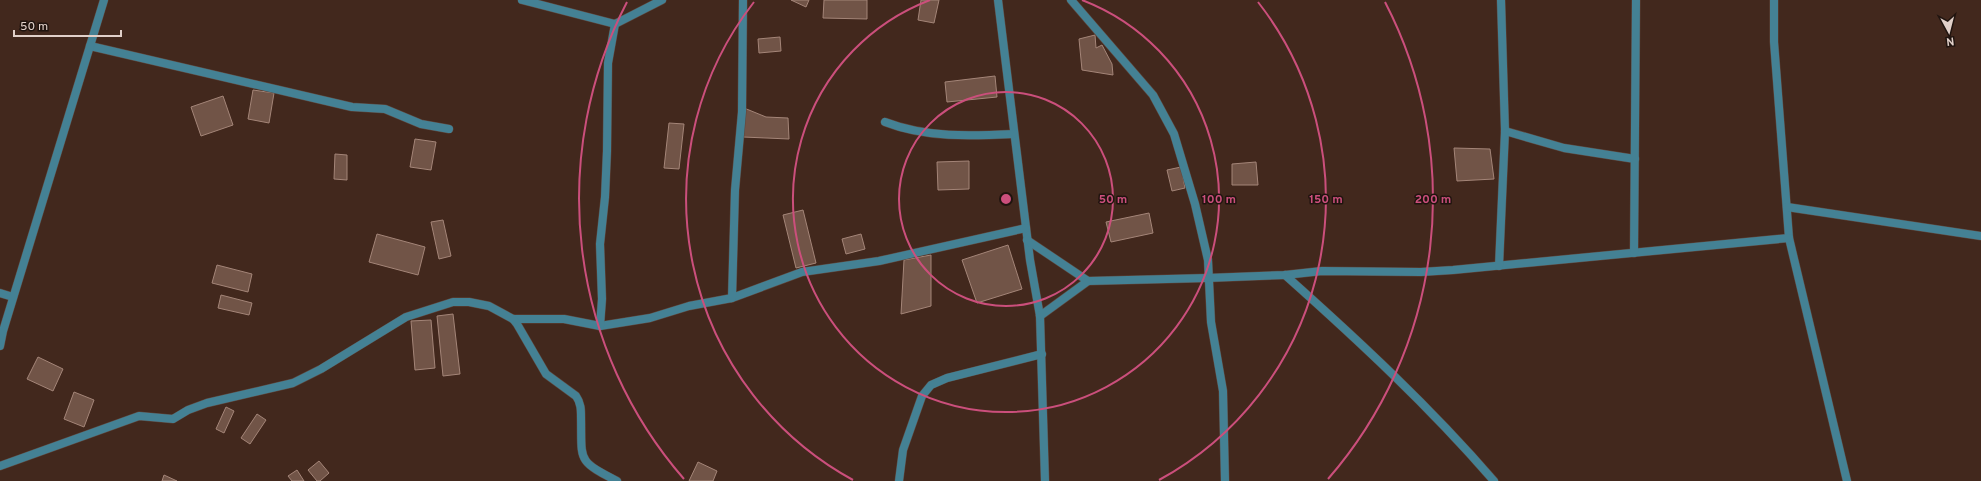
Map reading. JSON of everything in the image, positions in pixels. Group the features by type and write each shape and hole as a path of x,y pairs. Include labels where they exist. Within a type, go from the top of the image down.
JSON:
{"street":[{"path":"0,346 13,297 104,0"},
{"path":"522,0 615,24 662,0"},
{"path":"732,298 735,190 742,112 743,0"},
{"path":"998,0 1027,240 1040,316 1045,481"},
{"path":"1071,0 1153,95 1174,134 1208,260 1207,278 1211,322 1223,391 1225,481"},
{"path":"1500,266 1505,131 1501,0"},
{"path":"1634,252 1636,0"},
{"path":"1774,0 1774,42 1789,238 1848,481"},
{"path":"600,326 602,299 600,244 605,196 607,151 608,63 615,24"},
{"path":"90,46 352,107 385,109 421,124 449,129"},
{"path":"885,122 903,129 964,136 1014,134"},
{"path":"1505,131 1564,148 1635,159"},
{"path":"1787,207 1981,236"},
{"path":"513,319 564,320 600,326 650,318 689,306 732,298 802,272 879,261 1026,228"},
{"path":"1027,240 1088,280 1285,275 1322,271 1421,272 1500,266 1789,238"},
{"path":"1285,275 1348,330 1466,448 1494,481"},
{"path":"1040,316 1088,280"},
{"path":"0,293 13,297"},
{"path":"0,466 93,434 139,416 173,419 188,410 207,403 293,382 321,369 406,318 446,304 463,302 479,304 497,310 513,319 546,374 576,396 579,401 581,411 582,452 584,459 593,468 617,481"},
{"path":"899,481 903,450 922,396 931,385 947,378 1042,354"}],"building":[{"path":"791,0 809,0 806,7"},
{"path":"824,0 867,0 867,19 823,18"},
{"path":"921,0 939,0 934,23 918,20"},
{"path":"1095,35 1096,48 1102,45 1112,64 1113,75 1082,70 1079,39"},
{"path":"780,37 781,51 759,53 758,39"},
{"path":"995,76 997,97 947,102 945,82"},
{"path":"253,90 274,93 269,123 248,119"},
{"path":"223,96 233,125 201,136 191,107"},
{"path":"744,108 766,117 788,118 789,139 743,137"},
{"path":"669,123 684,124 679,169 664,168"},
{"path":"415,139 436,142 431,170 410,167"},
{"path":"1454,148 1490,149 1494,179 1457,181"},
{"path":"335,154 347,155 347,180 334,179"},
{"path":"969,161 969,189 938,190 937,162"},
{"path":"1256,162 1258,185 1232,185 1232,164"},
{"path":"1181,167 1185,188 1172,191 1167,170"},
{"path":"803,210 816,263 796,268 783,215"},
{"path":"1149,213 1153,233 1111,242 1106,222"},
{"path":"443,220 451,256 439,259 431,222"},
{"path":"377,234 425,247 418,275 369,262"},
{"path":"861,234 865,249 846,254 842,239"},
{"path":"1008,245 1022,289 977,303 962,260"},
{"path":"931,255 931,306 901,314 904,260"},
{"path":"217,265 252,274 248,292 212,283"},
{"path":"221,295 252,303 249,315 218,308"},
{"path":"453,314 460,374 443,376 437,316"},
{"path":"431,320 435,368 415,370 411,321"},
{"path":"38,357 63,369 53,391 27,379"},
{"path":"74,392 94,400 84,427 64,419"},
{"path":"226,407 234,411 224,433 216,429"},
{"path":"257,414 266,420 250,444 241,438"},
{"path":"319,461 329,473 320,481 317,481 308,470"},
{"path":"698,462 717,471 713,481 689,481"},
{"path":"297,470 304,481 292,481 288,476"},
{"path":"164,475 177,481 162,481"}]}
